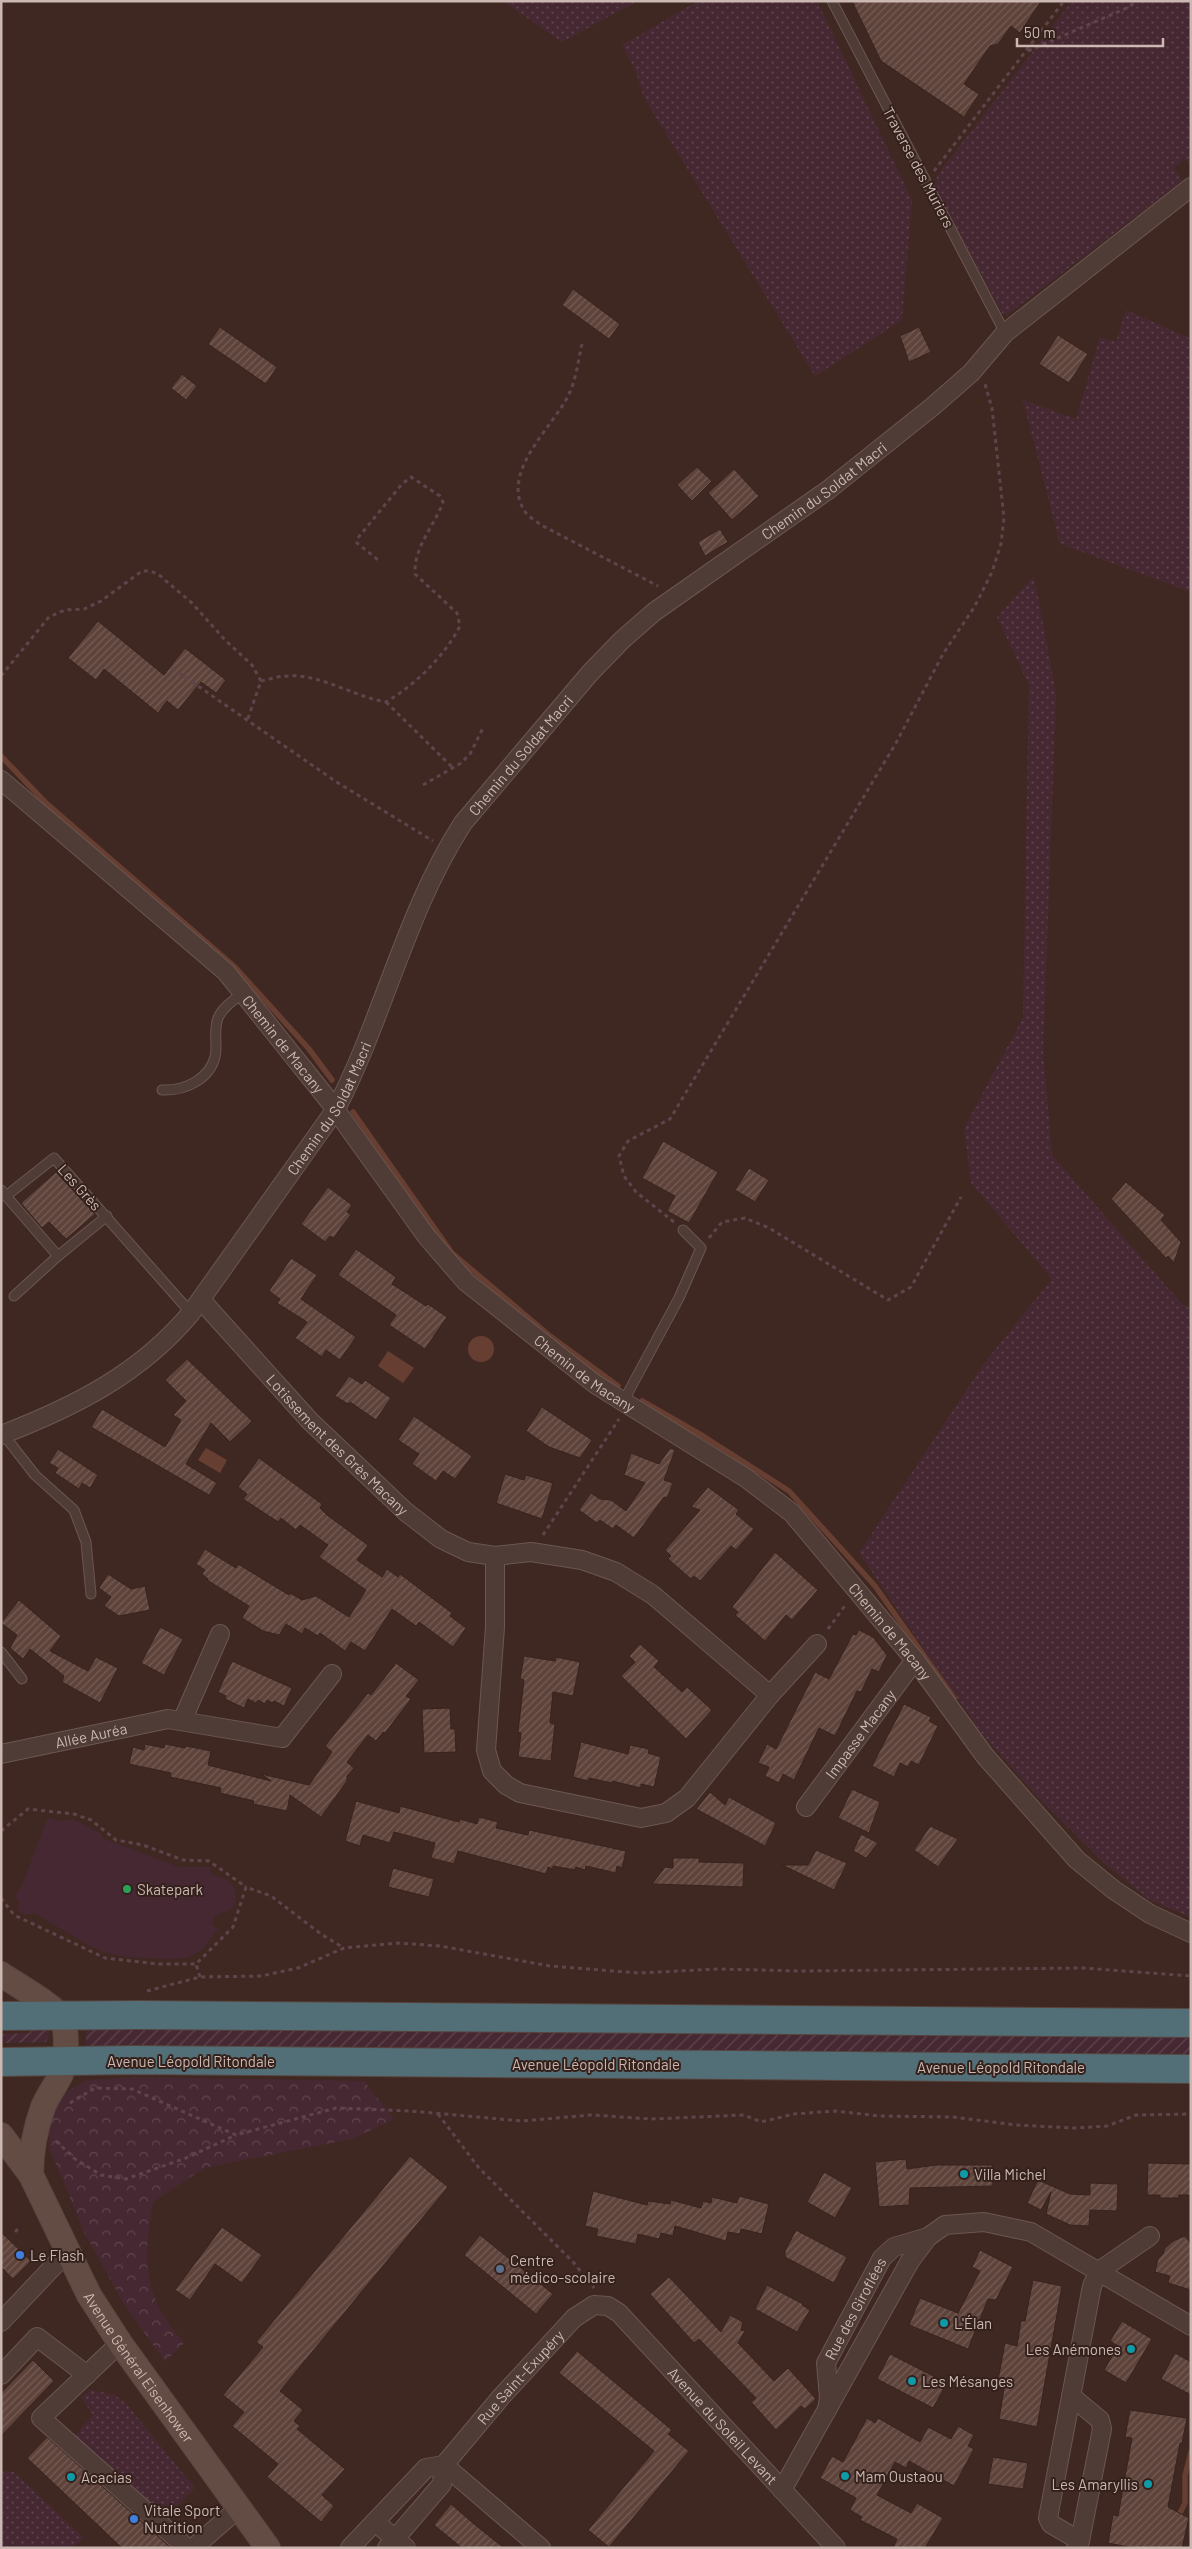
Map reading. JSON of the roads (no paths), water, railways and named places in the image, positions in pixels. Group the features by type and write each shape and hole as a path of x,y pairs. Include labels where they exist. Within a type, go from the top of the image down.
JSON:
{"highway":[{"path":"1,2016 1191,2023"},
{"name":"Avenue Léopold Ritondale","path":"1,2062 1191,2069"}],"street":[{"name":"Chemin du Soldat Macri","path":"2,1435 47,1417 100,1391 170,1339 196,1307 336,1109 355,1072 404,941 428,884 446,850 463,823 590,673 622,640 654,612 828,490 932,407 979,364 1005,332 1191,187"},
{"name":"Chemin de Macany","path":"4,787 226,972 336,1109 428,1237 466,1282 595,1384 746,1478 792,1513 915,1660 985,1756 1077,1860 1114,1890 1150,1914 1191,1933"},
{"name":"Lotissement des Grès Macany","path":"196,1307 406,1512 441,1539 468,1552 495,1556 531,1552 582,1560 616,1572 653,1594 770,1695"},
{"path":"495,1556 495,1626 486,1750 492,1771 506,1785 520,1793 641,1818 666,1813 687,1798 770,1695 817,1644"},
{"path":"182,1721 220,1634"},
{"name":"Impasse Macany","path":"806,1807 915,1660"},
{"name":"Allée Auréa","path":"1,1754 168,1719 282,1738 332,1674"},
{"path":"1,1974 60,2016 65,2026 62,2073 48,2095 37,2126 31,2159 31,2175"},
{"name":"Avenue Général Eisenhower","path":"1,2135 31,2175 88,2295 120,2343 268,2548"},
{"name":"Rue des Giroflées","path":"782,2490 910,2261 928,2237 945,2225 984,2222 1030,2232 1191,2326"},
{"path":"1071,2396 1100,2420 1102,2429 1078,2544 1051,2524 1048,2518 1071,2396 1092,2286 1098,2271 1150,2236"},
{"name":"Rue des Giroflées","path":"827,2410 829,2398 826,2363 882,2258 894,2247 928,2237"},
{"path":"1,2322 66,2252"},
{"name":"Rue Saint-Exupéry","path":"396,2545 442,2484 444,2465 501,2397 574,2318 594,2305 608,2306"},
{"name":"Avenue du Soleil Levant","path":"608,2306 619,2312 836,2548"},
{"path":"1,2376 37,2337 86,2374"},
{"path":"120,2343 41,2418 186,2548"},
{"path":"350,2548 426,2468 444,2465 541,2548"},
{"path":"193,2548 239,2508"},
{"path":"375,2522 396,2545"}],"lane":[{"name":"Traverse des Muriers","path":"832,1 1005,332"},
{"path":"162,1090 173,1091 195,1083 207,1072 215,1057 218,1018 227,1006 243,993"},
{"name":"Les Grès","path":"58,1256 3,1193 54,1158 107,1216 196,1307"},
{"name":"Les Grès","path":"14,1296 58,1256 107,1216"},
{"path":"625,1403 679,1298 701,1248 683,1230"},
{"path":"2,1435 35,1475 74,1510 86,1542 91,1594"},
{"path":"1,1652 22,1679"}],"waterway":[{"path":"1,756 45,802 235,967 309,1049 332,1080"},
{"path":"353,1112 452,1253 550,1336 618,1386"},
{"path":"642,1401 703,1436 789,1491 875,1586 954,1698"},
{"path":"1177,2519 1185,2503 1185,2476 1191,2452"}],"place":[{"name":"Skatepark","path":"127,1889"},
{"name":"Villa Michel","path":"964,2174"},
{"name":"Le Flash","path":"20,2255"},
{"name":"Centre médico-scolaire","path":"500,2269"},
{"name":"L'Élan","path":"944,2323"},
{"name":"Les Anémones","path":"1131,2349"},
{"name":"Les Mésanges","path":"912,2381"},
{"name":"Mam Oustaou","path":"845,2476"},
{"name":"Acacias","path":"71,2477"},
{"name":"Les Amaryllis","path":"1148,2484"},
{"name":"Vitale Sport Nutrition","path":"134,2519"}]}
